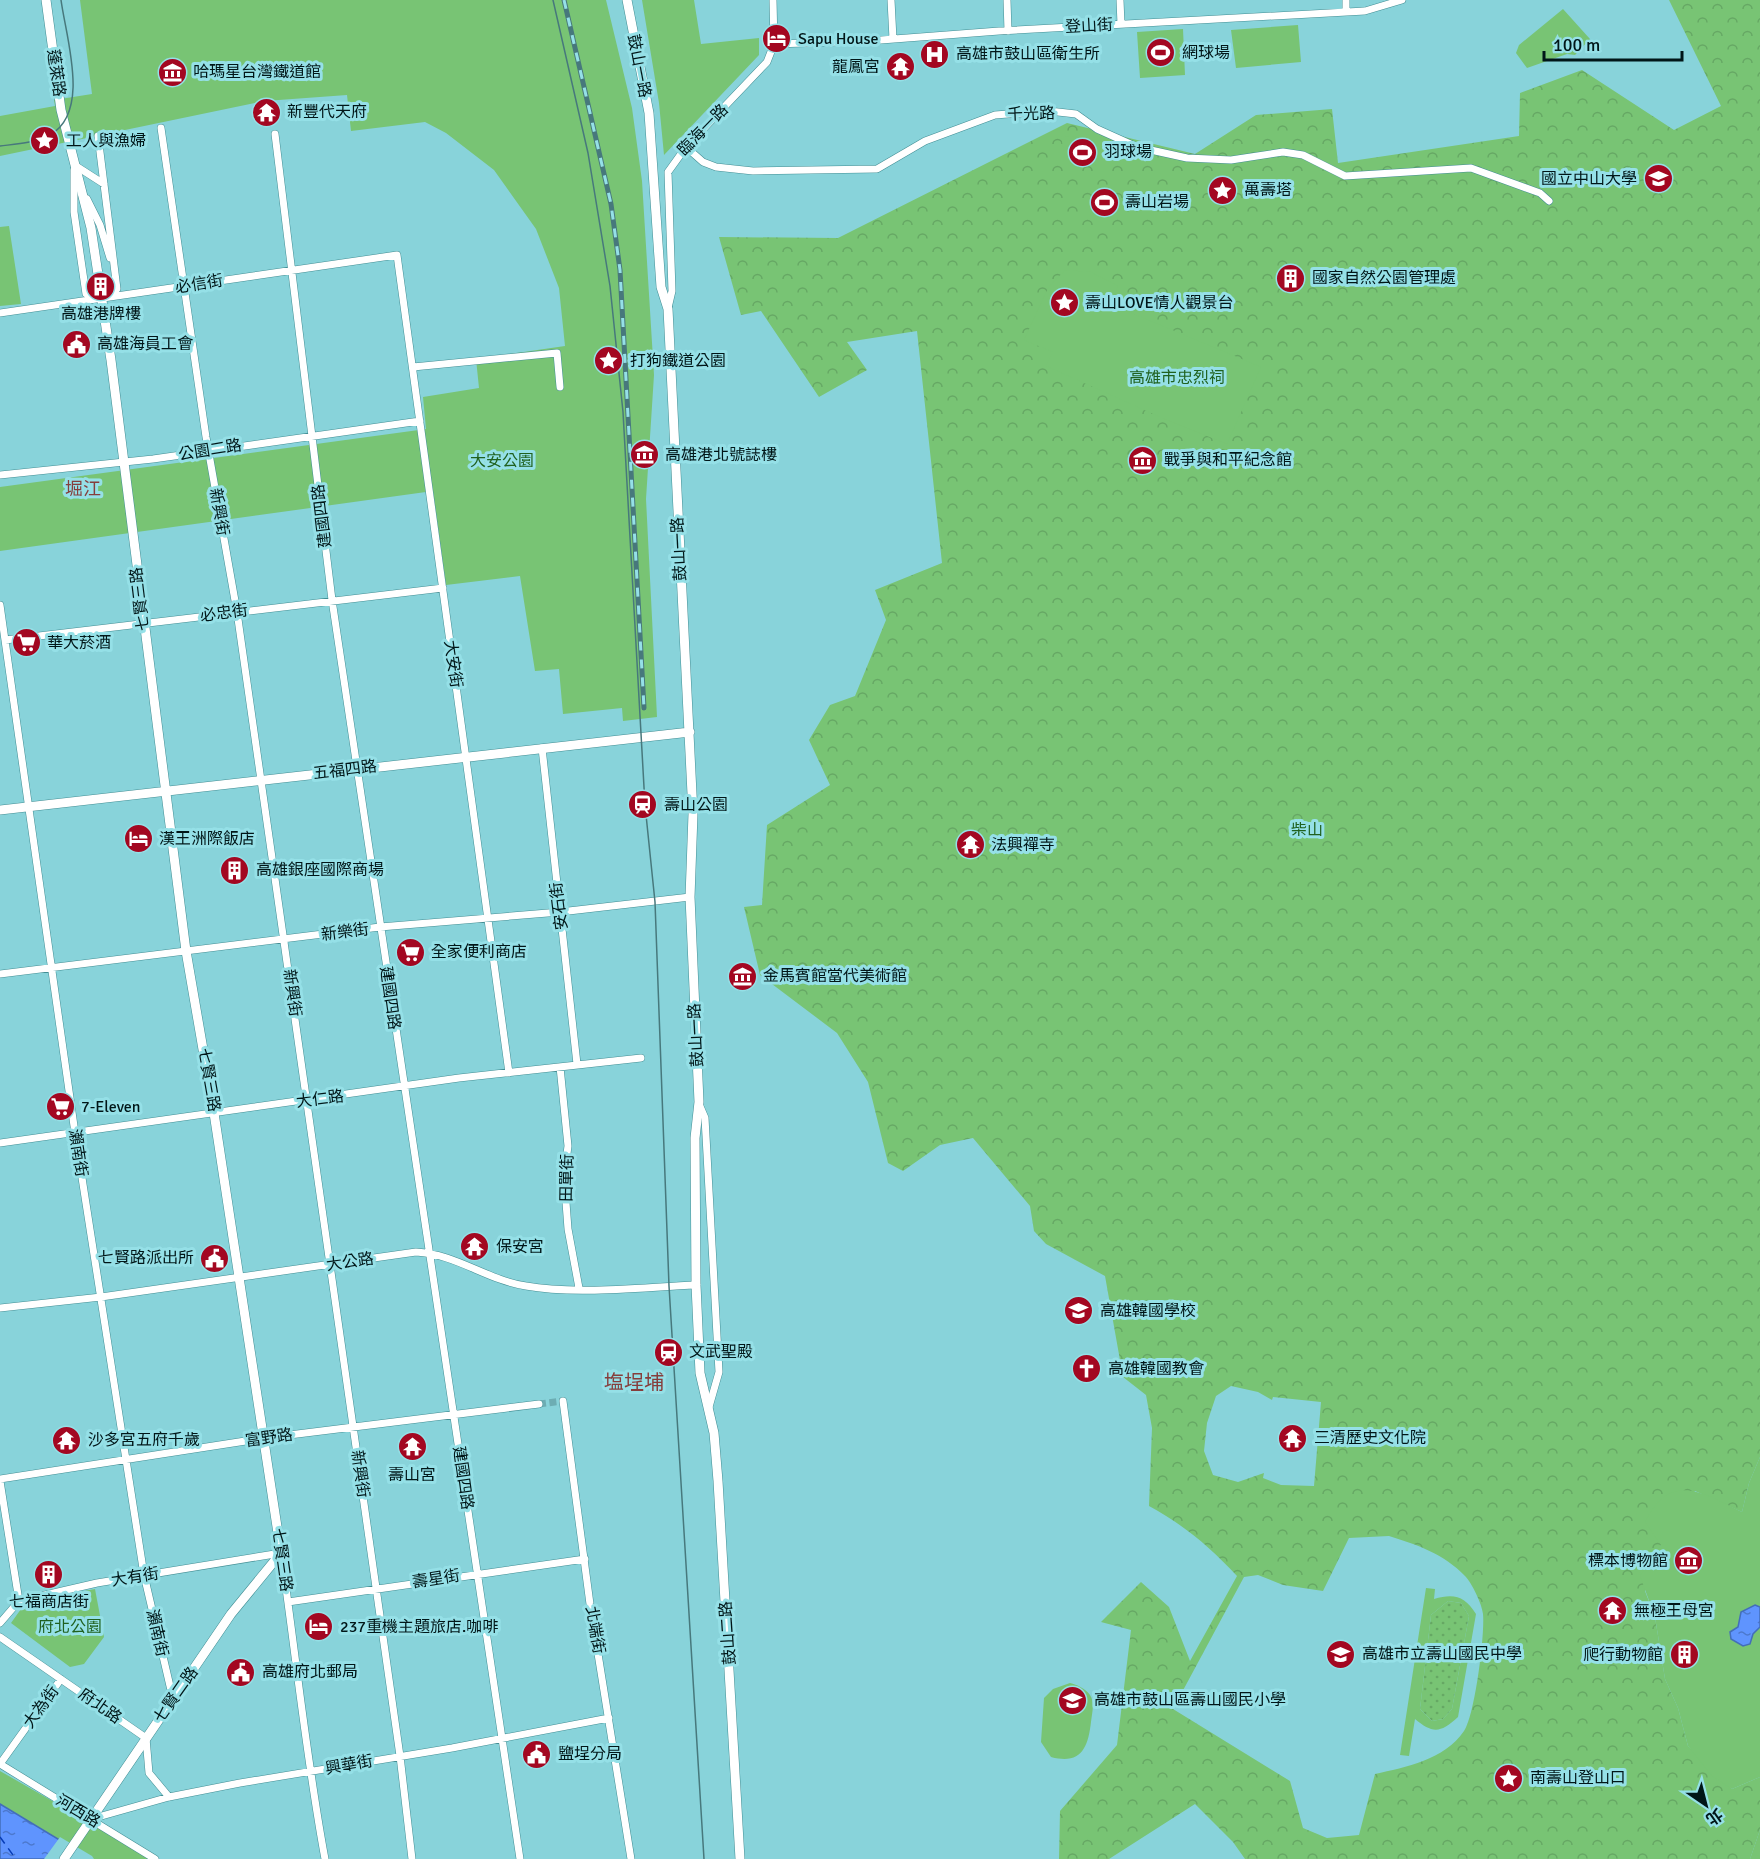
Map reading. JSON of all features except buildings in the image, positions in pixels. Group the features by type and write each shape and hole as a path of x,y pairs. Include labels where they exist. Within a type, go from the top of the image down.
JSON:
{"street":[{"name":"蓬萊路","path":"46,0 61,110 70,145"},
{"name":"鼓山一路","path":"627,0 649,112 661,287 668,309 693,814 690,897 699,1102 694,1138 696,1285 700,1373 709,1407"},
{"path":"773,0 774,44"},
{"path":"891,0 893,39"},
{"path":"1007,0 1008,31"},
{"path":"1120,0 1121,24"},
{"path":"1346,0 1346,11"},
{"name":"登山街","path":"774,44 893,39 1346,11 1384,7 1402,0"},
{"name":"臨海一路","path":"668,309 672,291 668,172 686,147 767,62 774,44"},
{"name":"千光路","path":"686,147 703,162 716,167 753,171 877,169 925,141 995,115 1049,111 1076,114 1096,129 1137,147 1187,158 1231,160 1283,152 1303,155 1345,176 1472,168 1540,193 1549,201"},
{"name":"新興街","path":"161,128 208,451 237,612 354,1428 400,1756 412,1859"},
{"name":"建國四路","path":"275,134 314,434 332,600 403,1088 520,1859"},
{"path":"98,136 117,289 102,299"},
{"name":"七賢三路","path":"70,145 92,228 125,462 143,622 186,951 265,1438 309,1771 325,1859"},
{"name":"七賢三路","path":"75,161 74,212 87,294 102,299"},
{"path":"75,161 104,184"},
{"name":"七賢三路","path":"83,192 100,225 116,278"},
{"name":"必信街","path":"0,313 397,255"},
{"name":"大安街","path":"397,255 509,1073"},
{"path":"414,367 557,353 560,387"},
{"name":"公園二路","path":"0,475 125,462 420,421"},
{"name":"必忠街","path":"5,640 442,588"},
{"name":"瀨南街","path":"0,605 75,1133 144,1575 173,1699"},
{"name":"五福四路","path":"0,810 690,732"},
{"name":"安石街","path":"542,748 577,1065"},
{"name":"新樂街","path":"0,974 380,927 488,919 690,897"},
{"name":"大仁路","path":"0,1143 509,1073 641,1058"},
{"name":"田單街","path":"561,1067 568,1146 564,1176 568,1230 579,1288"},
{"name":"鼓山一路","path":"699,1102 705,1118 719,1372 709,1407"},
{"name":"大公路","path":"0,1308 101,1297 416,1252 455,1260 512,1284 536,1288 696,1285"},
{"name":"北端街","path":"563,1401 631,1859"},
{"name":"富野路","path":"0,1480 265,1438 539,1404"},
{"name":"鼓山二路","path":"709,1407 714,1433 725,1586 740,1859"},
{"path":"0,1480 19,1601 0,1623"},
{"name":"大有街","path":"19,1601 144,1575 281,1553"},
{"name":"七賢二路","path":"64,1859 231,1614 281,1553"},
{"name":"壽星街","path":"288,1602 585,1559"},
{"name":"府北路","path":"0,1637 146,1738"},
{"name":"大為街","path":"0,1764 61,1679"},
{"name":"興華街","path":"91,1819 169,1797 609,1718"},
{"path":"146,1738 149,1773 169,1797"},
{"name":"河西路","path":"0,1764 155,1859"}],"green space":[{"name":"大安公園","path":"80,0 606,0 632,108 642,181 654,375 646,499 657,717 623,721 622,708 563,714 559,669 535,671 520,576 446,585 433,491 0,551 0,487 426,429 423,397 479,388 476,359 565,346 559,288 536,229 494,170 446,133 425,122 351,131 347,95 265,101 0,156 0,116 55,106 54,100 92,94"},
{"path":"642,0 694,0 701,44 759,38 759,55 664,155 659,103"},
{"name":"柴山","path":"1669,0 1760,0 1760,1457 1749,1483 1742,1512 1695,1491 1661,1545 1645,1591 1655,1617 1665,1679 1678,1708 1688,1746 1732,1789 1760,1777 1760,1830 1750,1859 1245,1859 1233,1842 1195,1804 1109,1859 1059,1859 1060,1811 1117,1745 1131,1630 1101,1622 1141,1582 1169,1607 1190,1661 1237,1576 1196,1537 1149,1506 1152,1428 1146,1395 1123,1377 1105,1276 1046,1244 1034,1231 1030,1206 973,1138 940,1145 903,1171 888,1163 868,1082 837,1033 760,975 744,907 762,905 767,825 830,785 809,740 830,705 855,696 886,620 875,590 942,563 917,331 847,342 867,370 819,397 761,311 741,315 719,237 838,238 1067,123 1195,154 1256,115 1332,109 1338,163 1519,136 1520,93 1582,70 1674,130 1721,106","holes":["1231,1386 1258,1392 1272,1400 1273,1397 1321,1402 1314,1486 1281,1485 1263,1478 1264,1473 1238,1482 1213,1475 1204,1451 1207,1423 1216,1396","1389,1536 1439,1556 1457,1568 1474,1588 1482,1610 1483,1624 1481,1656 1472,1709 1464,1731 1446,1749 1424,1761 1375,1774 1359,1835 1327,1838 1303,1828 1290,1781 1173,1709 1244,1577 1258,1575 1283,1585 1323,1591 1349,1538"]},
{"path":"1563,9 1590,39 1575,55 1567,54 1527,68 1516,53 1519,45"},
{"path":"1298,25 1301,62 1236,68 1231,30"},
{"name":"網球場","path":"1183,29 1185,75 1140,78 1137,32"},
{"name":"羽球場","path":"1061,136 1094,142 1105,158 1097,166 1085,158 1065,158"},
{"path":"9,226 21,304 0,306 0,227"},
{"name":"高雄市忠烈祠","path":"1065,270 1091,272 1118,286 1110,304 1261,367 1227,444 1162,418 1046,366 1053,352 1024,340 1048,288"},
{"path":"1760,1457 1760,1777 1732,1789 1712,1776 1688,1746 1678,1708 1665,1679 1655,1617 1640,1576 1661,1545 1645,1522 1655,1506 1665,1496 1676,1491 1688,1490 1713,1498 1742,1512 1749,1483"},
{"path":"1426,1588 1435,1589 1434,1599 1453,1596 1468,1603 1476,1614 1458,1717 1436,1730 1426,1727 1415,1719 1409,1756 1400,1755","holes":["1448,1601 1461,1603 1469,1616 1452,1709 1443,1719 1432,1721 1420,1709 1431,1615"]},
{"name":"府北公園","path":"95,1589 104,1637 84,1664 70,1667 11,1623 26,1602"},
{"path":"1448,1601 1461,1603 1469,1616 1452,1709 1443,1719 1432,1721 1420,1709 1431,1615"},
{"path":"1070,1683 1083,1689 1092,1698 1090,1731 1081,1752 1069,1759 1061,1759 1051,1757 1041,1742 1044,1698 1053,1689"},
{"path":"0,1771 151,1859 91,1859 0,1804"},
{"path":"1760,1830 1760,1859 1750,1859"}],"water":[{"path":"1755,1605 1760,1607 1760,1627 1753,1634 1750,1644 1743,1646 1731,1639 1730,1632 1738,1627 1741,1612"},
{"path":"0,1804 91,1859 0,1859"}],"pier":[{"path":"60,1837 92,1856 94,1859 44,1859"}],"ferry route":[{"path":"0,1837 13,1855 10,1859"}],"tunnel":[{"path":"539,1404 563,1401"}],"tram line":[{"path":"0,146 32,141 50,135 62,124 70,110 73,73 61,0"},
{"path":"553,0 588,153 610,286 623,412 645,805 655,902 669,1286 704,1859"}],"railway":[{"path":"564,0 611,204 620,270 644,708"}],"place":[{"name":"Sapu House","path":"777,39"},
{"name":"網球場","path":"1161,53"},
{"name":"高雄市鼓山區衛生所","path":"935,54"},
{"name":"龍鳳宮","path":"901,67"},
{"name":"哈瑪星台灣鐵道館","path":"172,72"},
{"name":"新豐代天府","path":"266,112"},
{"name":"工人與漁婦","path":"45,141"},
{"name":"羽球場","path":"1083,152"},
{"name":"國立中山大學","path":"1658,179"},
{"name":"萬壽塔","path":"1223,190"},
{"name":"壽山岩場","path":"1104,202"},
{"name":"國家自然公園管理處","path":"1291,278"},
{"name":"高雄港牌樓","path":"101,286"},
{"name":"壽山LOVE情人觀景台","path":"1064,303"},
{"name":"高雄海員工會","path":"76,344"},
{"name":"打狗鐵道公園","path":"609,361"},
{"name":"高雄港北號誌樓","path":"644,455"},
{"name":"戰爭與和平紀念館","path":"1143,460"},
{"name":"華大菸酒","path":"26,643"},
{"name":"壽山公園","path":"643,805"},
{"name":"漢王洲際飯店","path":"138,839"},
{"name":"法興禪寺","path":"970,845"},
{"name":"高雄銀座國際商場","path":"235,870"},
{"name":"全家便利商店","path":"410,952"},
{"name":"金馬賓館當代美術館","path":"742,976"},
{"name":"7-Eleven","path":"60,1107"},
{"name":"保安宮","path":"475,1247"},
{"name":"七賢路派出所","path":"215,1258"},
{"name":"高雄韓國學校","path":"1079,1311"},
{"name":"文武聖殿","path":"668,1352"},
{"name":"高雄韓國教會","path":"1087,1369"},
{"name":"三清歷史文化院","path":"1293,1438"},
{"name":"沙多宮五府千歲","path":"67,1440"},
{"name":"壽山宮","path":"412,1447"},
{"name":"標本博物館","path":"1689,1561"},
{"name":"七福商店街","path":"49,1574"},
{"name":"無極王母宮","path":"1613,1611"},
{"name":"237重機主題旅店.咖啡","path":"319,1627"},
{"name":"高雄市立壽山國民中學","path":"1341,1654"},
{"name":"爬行動物館","path":"1684,1655"},
{"name":"高雄府北郵局","path":"241,1672"},
{"name":"高雄市鼓山區壽山國民小學","path":"1073,1700"},
{"name":"鹽埕分局","path":"537,1754"},
{"name":"南壽山登山口","path":"1509,1778"}],"district":[{"name":"堀江","path":"83,489"},
{"name":"塩埕埔","path":"634,1382"}]}
